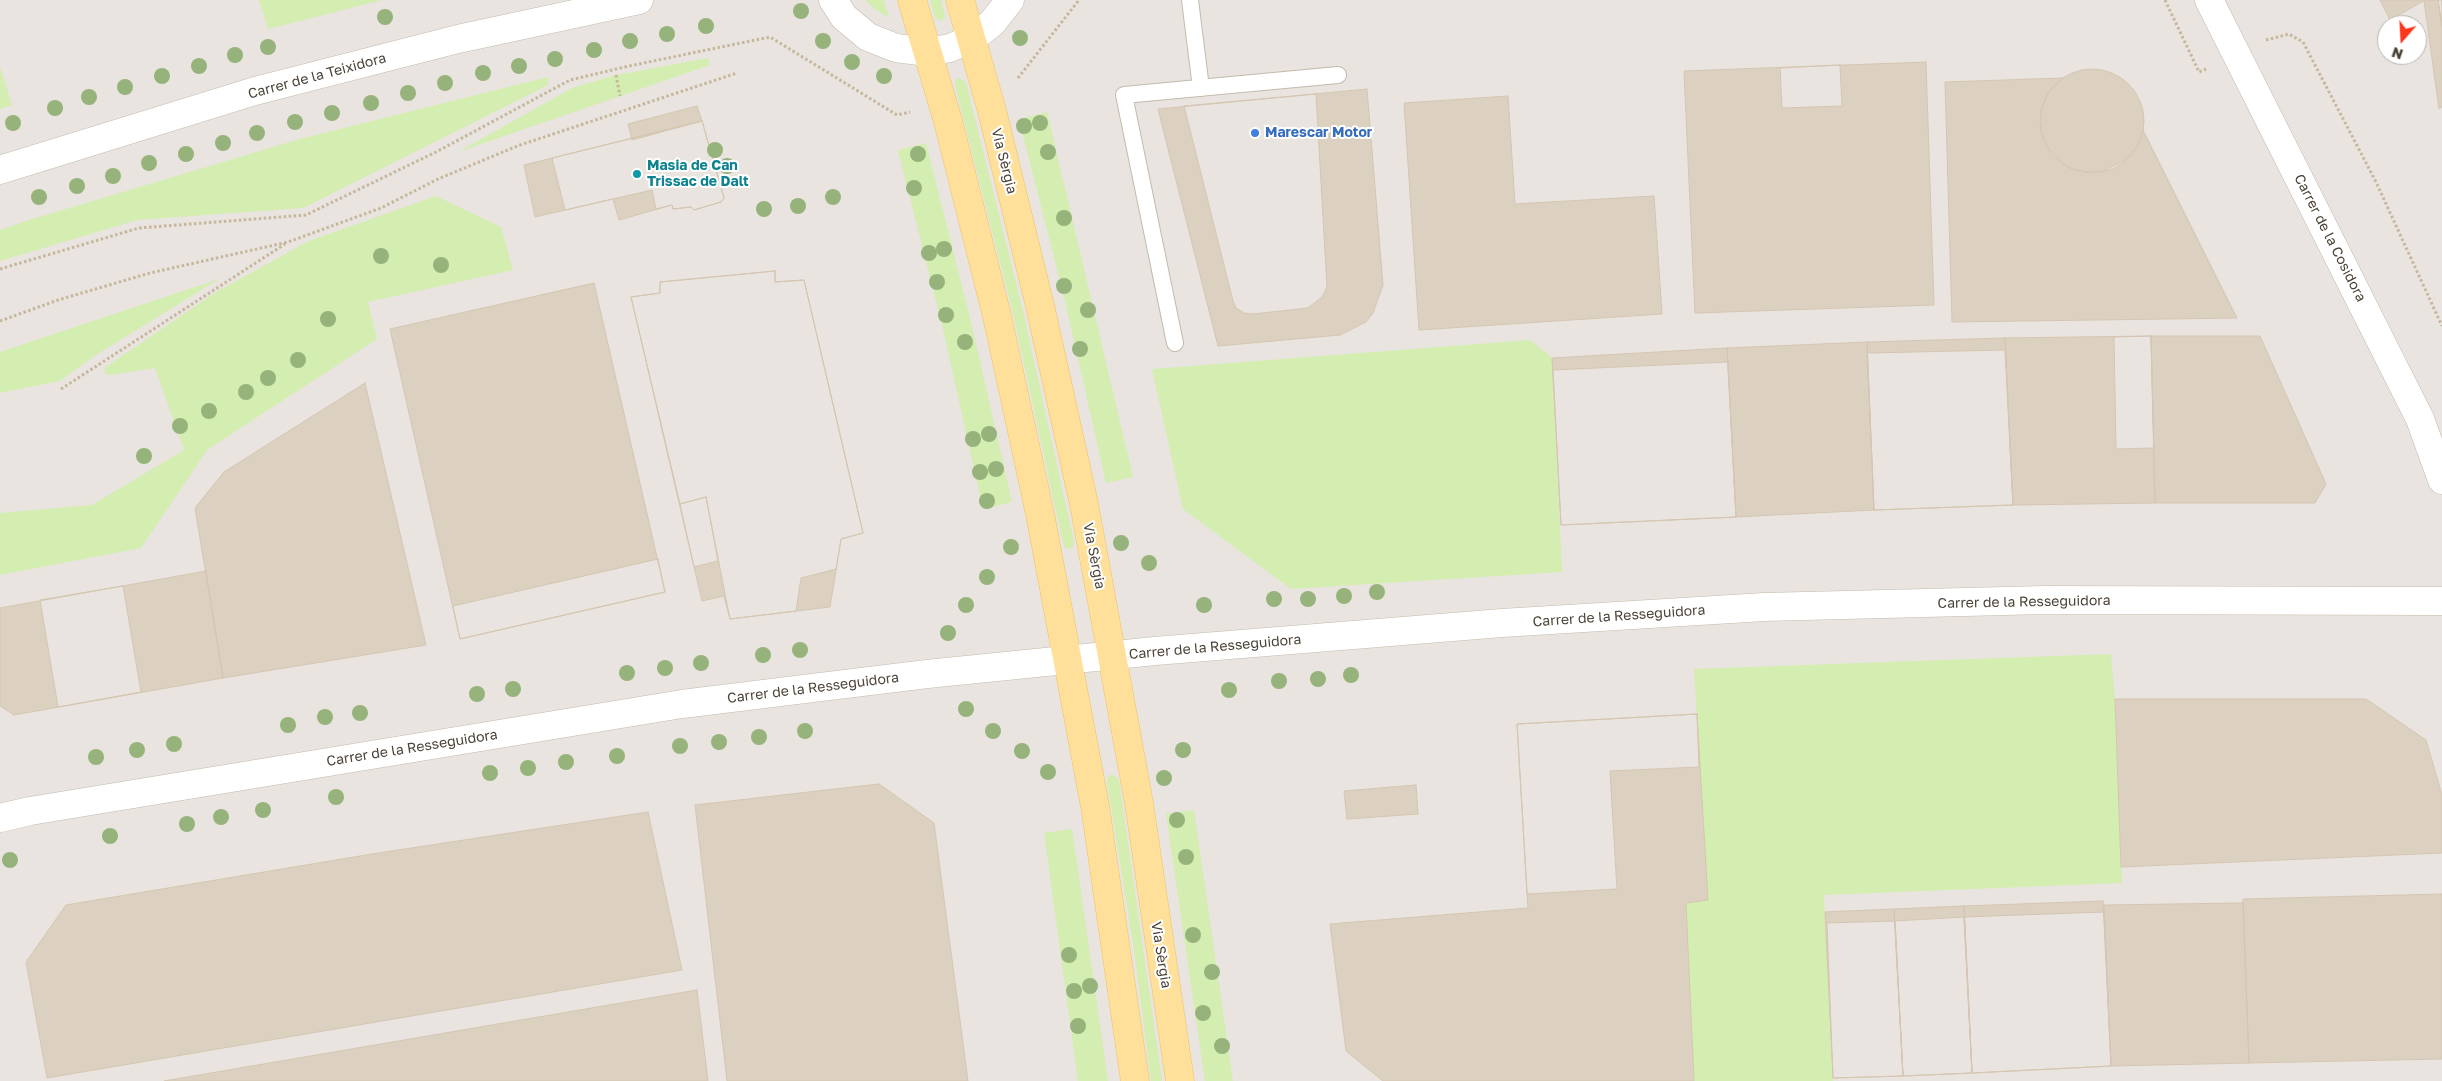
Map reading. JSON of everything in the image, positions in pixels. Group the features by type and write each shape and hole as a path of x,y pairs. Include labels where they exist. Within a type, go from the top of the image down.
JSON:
{"main road":[{"path":"912,0 942,102 996,316 1069,660 1095,806 1135,1081"},
{"name":"Via Sèrgia","path":"960,0 986,91 1042,315 1084,504 1139,803 1180,1081"}],"street":[{"name":"Carrer de la Teixidora","path":"0,170 256,91 458,39 639,0"},
{"path":"832,0 844,17 868,36 896,48 927,52 950,48 971,39 992,23 1010,0"},
{"name":"Carrer de la Cosidora","path":"2209,0 2420,418 2442,480"},
{"name":"Carrer de la Resseguidora","path":"0,818 49,808 682,704 927,674 1112,656 1502,623 1764,607 2045,600 2442,602"}],"lane":[{"path":"1190,0 1201,88"},
{"path":"1176,343 1124,95 1338,75"}],"path":[{"path":"986,91 1013,83 1079,0"},
{"path":"2165,0 2199,72 2273,37 2289,34 2303,42 2376,182 2442,326"},
{"path":"0,269 140,228 306,215 436,152 570,80 629,66 770,38 897,115 942,102"},
{"path":"0,321 58,300 141,276 288,242 381,208 438,179 520,145 737,73"},
{"path":"616,75 620,96"},
{"path":"61,389 288,242"}],"shaded area":[{"path":"0,0 2442,0 2442,1081 0,1081"}],"green space":[{"path":"259,0 382,0 268,29"},
{"path":"865,0 884,0 889,18 876,10"},
{"path":"930,0 941,0 945,16 942,21 935,18"},
{"path":"708,58 710,65 458,152 572,88 616,75"},
{"path":"0,67 12,105 0,109"},
{"path":"548,77 548,85 303,208 137,220 0,261 0,230 29,220 300,139"},
{"path":"959,78 966,83 1023,311 1074,542 1073,547 1069,549 1065,548 1063,543 1013,313 957,93 955,84"},
{"path":"1047,112 1133,477 1106,483 1065,301 1019,119"},
{"path":"926,143 971,322 1012,502 983,509 943,329 898,150"},
{"path":"436,196 501,227 513,270 368,302 377,339 207,450 141,548 0,575 0,513 92,505 184,450 155,368 111,375 106,374 104,368 218,291 309,241"},
{"path":"219,279 96,355 60,381 0,393 0,352"},
{"path":"1530,340 1552,358 1562,572 1291,589 1183,509 1152,369"},
{"path":"2111,654 2115,699 2122,883 1824,895 1833,1081 1694,1081 1686,903 1708,900 1694,669"},
{"path":"1112,774 1119,780 1162,1081 1151,1081 1135,957 1107,781"},
{"path":"1194,810 1233,1081 1205,1081 1166,814"},
{"path":"1072,829 1108,1081 1078,1081 1044,833"}],"building":[{"path":"2380,0 2425,0 2399,15 2388,15"},
{"path":"2438,0 2442,0 2442,27"},
{"path":"2438,0 2442,27 2442,107 2439,109 2427,15 2424,1"},
{"path":"2438,0 2442,0 2442,27"},
{"path":"1926,62 1934,305 1695,313 1684,71"},
{"path":"1840,65 1842,106 1782,108 1780,68"},
{"path":"2092,69 2112,73 2129,84 2140,101 2144,121 2140,141 2129,158 2112,169 2092,173 2072,169 2055,158 2044,141 2040,121 2044,101 2055,84 2072,73"},
{"path":"2063,78 2050,90 2041,109 2041,130 2048,148 2063,164 2073,169 2089,172 2103,171 2126,160 2138,145 2143,130 2237,318 1952,322 1945,82"},
{"path":"1367,89 1383,285 1373,313 1366,322 1340,335 1218,346 1158,109"},
{"path":"1316,94 1327,287 1322,297 1308,308 1253,314 1244,313 1236,308 1233,301 1184,106"},
{"path":"1508,96 1515,204 1654,196 1662,314 1419,330 1404,103"},
{"path":"697,106 702,121 632,140 628,124"},
{"name":"Masia de Can Trissac de Dalt","path":"702,121 724,198 721,202 694,210 691,207 673,209 672,205 619,220 613,199 535,217 524,165"},
{"name":"Masia de Can Trissac de Dalt","path":"702,121 724,198 721,202 694,210 691,207 673,209 672,205 656,209 652,190 565,210 552,158"},
{"path":"775,271 775,282 804,280 863,533 841,539 830,607 730,619 724,596 702,601 631,297 660,293 660,282"},
{"path":"775,271 775,282 804,280 863,533 841,539 836,569 801,578 796,611 730,619 706,497 680,504 631,297 660,293 660,282"},
{"path":"594,283 665,592 460,639 390,329"},
{"path":"2151,336 2155,503 2013,505 2005,338"},
{"path":"2151,336 2260,336 2326,484 2315,503 2155,503"},
{"path":"2151,336 2154,448 2116,449 2114,337"},
{"path":"2005,338 2013,505 1874,510 1867,342"},
{"path":"1867,342 1874,510 1736,517 1727,348"},
{"path":"1727,348 1736,517 1561,525 1552,358"},
{"path":"2005,350 2013,505 1874,510 1867,353"},
{"path":"1728,362 1736,517 1561,525 1553,370"},
{"path":"365,383 426,645 223,678 195,508 224,472"},
{"path":"706,497 718,561 694,567 680,504"},
{"path":"658,559 665,592 460,639 453,606"},
{"path":"206,571 223,678 14,715 0,706 0,608"},
{"path":"123,586 141,692 58,707 40,600"},
{"path":"2115,699 2366,699 2426,740 2442,795 2442,853 2121,867"},
{"path":"1697,714 1708,900 1686,903 1694,1081 1383,1081 1346,1051 1330,924 1528,908 1517,724"},
{"path":"1697,714 1699,767 1610,771 1617,889 1527,894 1517,724"},
{"path":"879,784 934,823 968,1081 727,1081 695,805"},
{"path":"1416,785 1418,814 1347,819 1344,791"},
{"path":"648,812 682,970 47,1078 26,962 66,905 372,854"},
{"path":"2442,894 2442,1059 2249,1063 2243,899"},
{"path":"2103,901 2111,1066 1972,1073 1964,906"},
{"path":"2243,903 2249,1063 2111,1066 2104,905"},
{"path":"1964,906 1972,1073 1903,1076 1894,909"},
{"path":"1894,909 1903,1076 1833,1078 1825,912"},
{"path":"2104,912 2111,1066 1972,1073 1964,917"},
{"path":"1964,917 1972,1073 1903,1076 1895,921"},
{"path":"1895,921 1903,1076 1833,1078 1827,923"},
{"path":"697,990 708,1081 164,1081"}],"place":[{"name":"Marescar Motor","path":"1255,133"},
{"name":"Masia de Can Trissac de Dalt","path":"637,174"}]}
